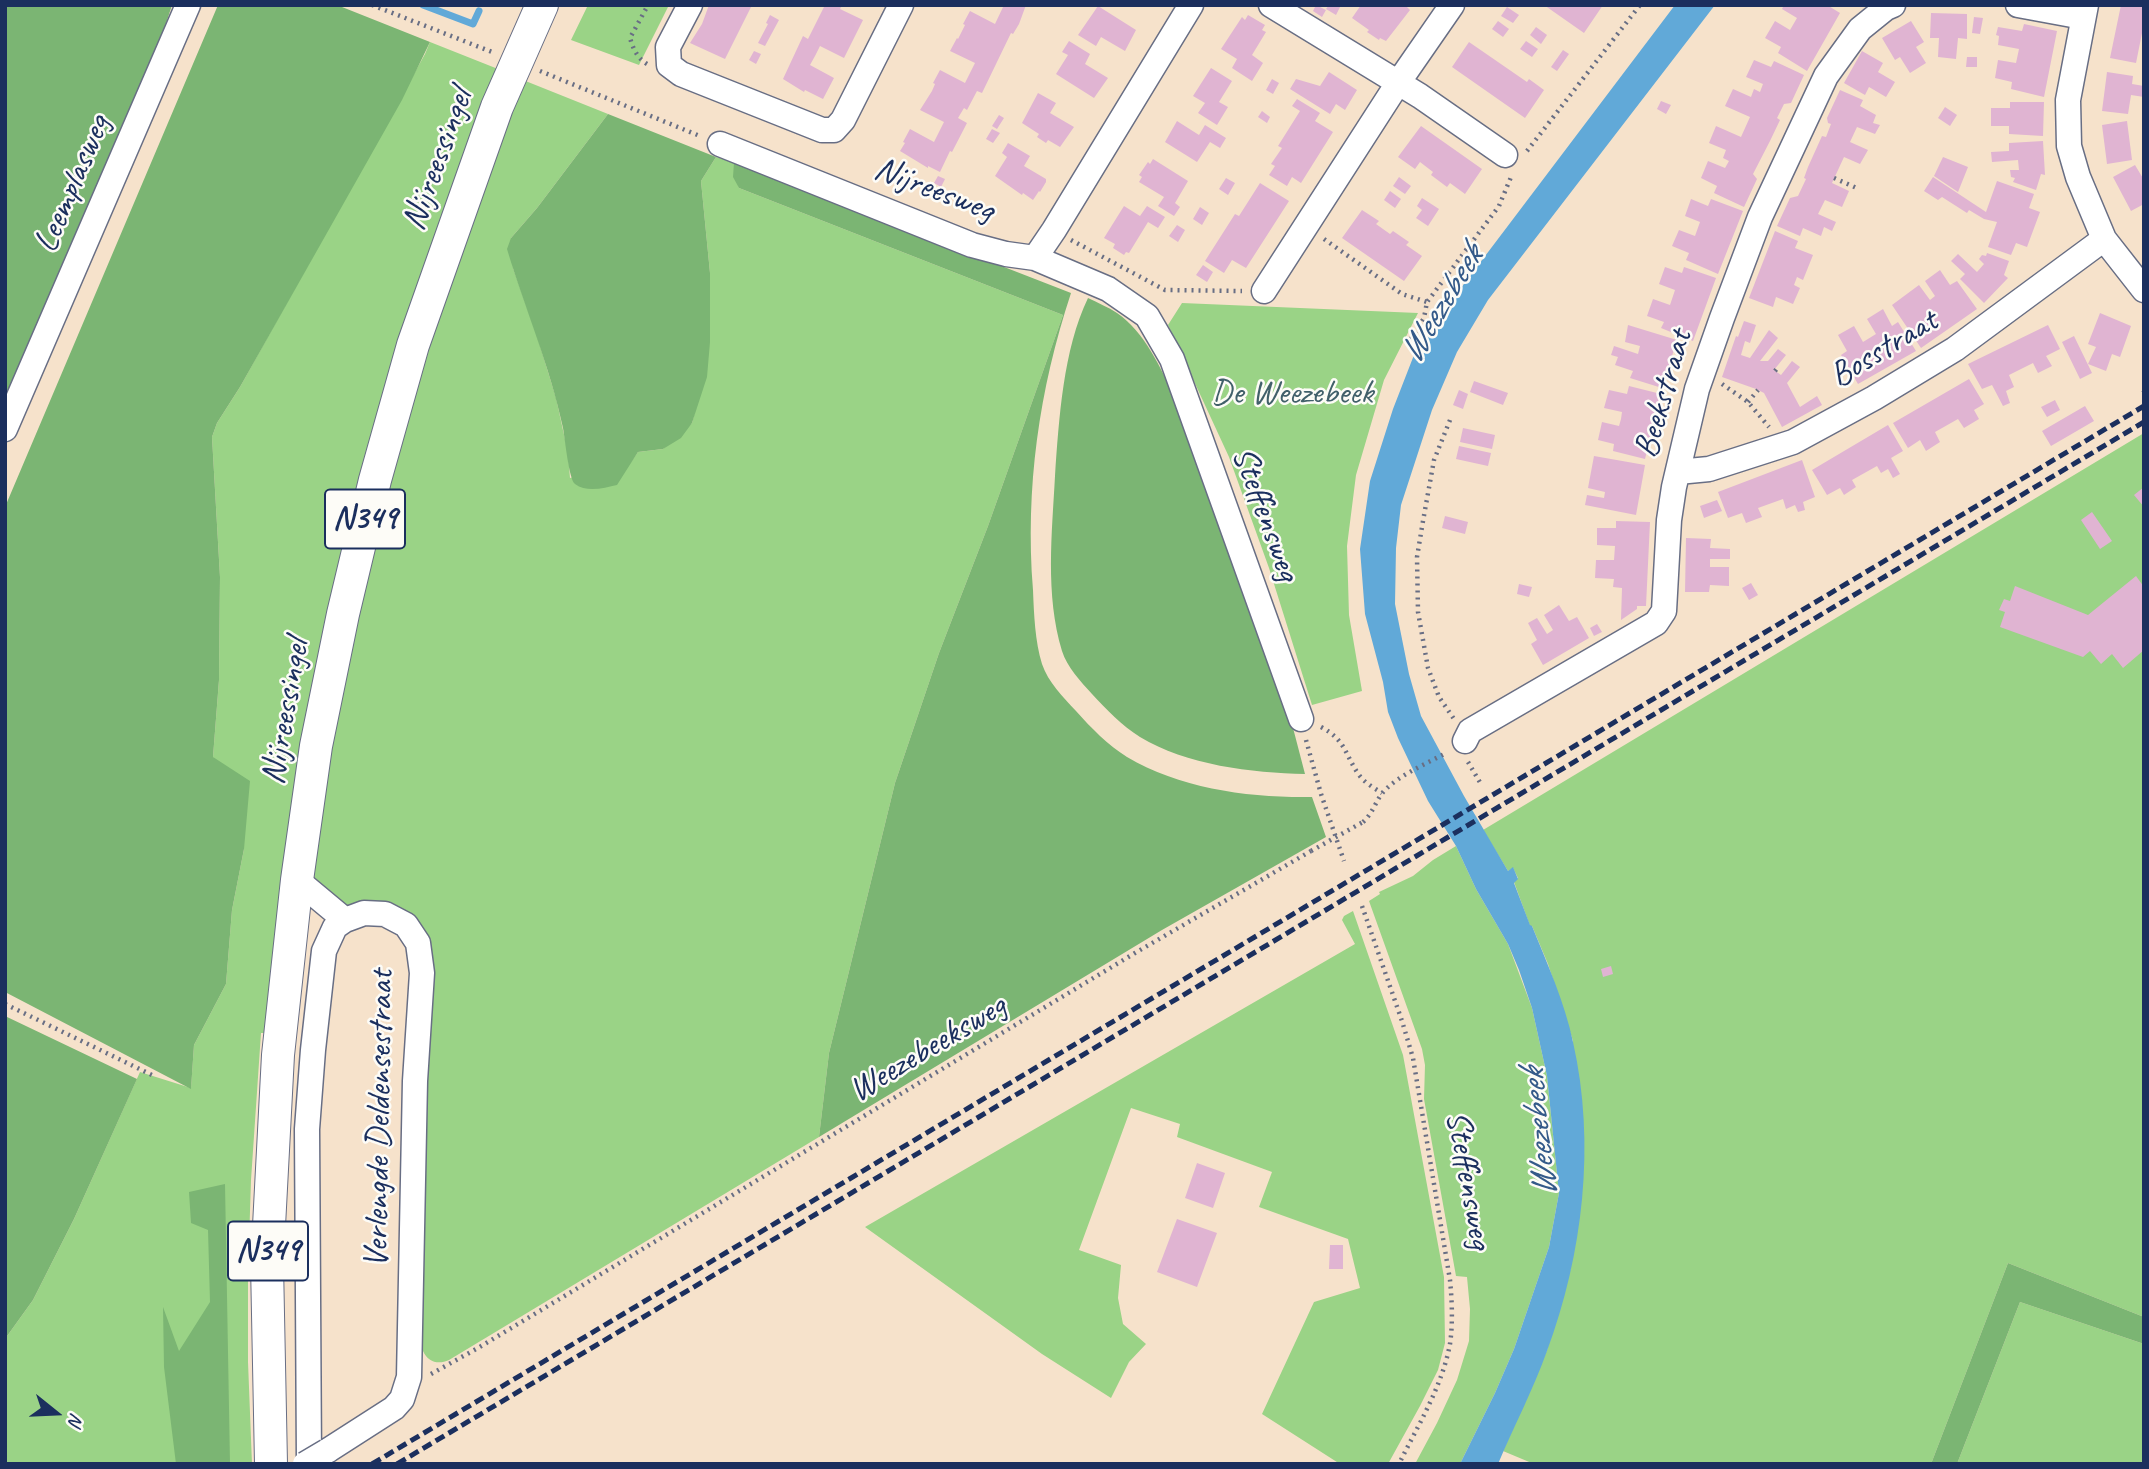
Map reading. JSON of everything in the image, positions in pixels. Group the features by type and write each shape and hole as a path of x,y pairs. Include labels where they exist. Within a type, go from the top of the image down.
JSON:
{"main road":[{"name":"Nijreessingel","path":"271,1464 267,1264 278,1055 297,880 316,746 343,614 375,480 413,345 497,107 542,5"}],"street":[{"name":"Leemplasweg","path":"5,429 188,5"},
{"path":"690,5 668,47 669,65 681,74 822,130 834,130 843,120 901,5"},
{"path":"1035,258 1191,5"},
{"path":"1271,5 1420,96 1512,160"},
{"path":"1264,291 1398,83 1452,5"},
{"name":"Beekstraat","path":"1457,746 1470,731 1661,618 1664,611 1669,520 1700,378 1760,217 1826,76 1860,29 1893,5"},
{"path":"2018,5 2084,11 2068,100 2069,146 2078,177 2104,239 2144,290"},
{"name":"Nijreesweg","path":"720,144 972,245 1035,258"},
{"name":"Bosstraat","path":"1678,472 1709,469 1793,442 1874,398 1955,349 2104,239"},
{"name":"Steffensweg","path":"1035,258 1108,289 1147,316 1160,338 1172,359 1301,719"},
{"path":"297,880 345,920"},
{"name":"Verlengde Deldensestraat","path":"363,913 385,914 406,925 418,943 422,973 415,1081 409,1377 402,1399 394,1408 313,1459 307,1129 324,951 335,927 345,920 363,913"}],"path":[{"path":"372,5 495,53"},
{"path":"1411,339 1424,318 1427,302 1499,206 1512,160 1640,5"},
{"path":"536,70 720,144"},
{"path":"1834,178 1859,189"},
{"path":"1306,227 1402,294 1427,302"},
{"path":"1054,230 1165,290 1264,291"},
{"path":"1700,378 1725,385 1748,402 1766,422 1780,446"},
{"path":"1748,402 1758,390"},
{"path":"1450,420 1434,460 1428,491 1417,557 1418,612 1428,668 1439,697 1456,720 1457,746"},
{"path":"1301,719 1333,733 1347,750 1358,774 1382,793"},
{"path":"1301,719 1314,771 1344,860"},
{"name":"Weezebeeksweg","path":"409,1377 430,1375 451,1365 1135,953 1363,822 1374,810 1382,793 1395,782 1457,746"},
{"name":"Steffensweg","path":"1362,906 1413,1058 1452,1300 1450,1342 1444,1369 1399,1464"},
{"path":"5,1004 154,1076"}],"green space":[{"path":"5,5 172,5 136,116 5,406"},
{"path":"218,5 337,5 430,42 402,100 217,423 212,437 220,577 219,680 213,757 250,781 244,849 232,910 226,984 194,1045 191,1089 5,992 5,507"},
{"path":"588,5 669,5 639,65 571,40"},
{"path":"430,42 498,69 282,879 266,1033 261,1033 251,1180 248,1362 252,1464 5,1464 5,1339 33,1300 74,1219 140,1072 191,1088 194,1045 226,984 232,910 244,849 213,757 219,680 220,577 212,437 217,423 240,387"},
{"path":"523,80 608,114 511,238 513,268 556,398 568,453 570,478 631,462 638,452 663,449 692,423 698,400 710,273 701,181 716,157 734,162 739,188 1063,315 988,526 939,653 895,783 829,1053 819,1137 449,1360 437,1362 428,1358 423,1351 423,1128 433,971 431,952 425,935 405,911 391,904 375,902 357,904 339,911 315,881 312,870 331,747 389,482 426,348"},
{"path":"608,114 716,157 701,181 710,273 710,342 707,377 692,423 681,438 663,449 638,452 617,485 590,489 580,487 573,481 551,382 507,249 511,238"},
{"path":"734,162 1071,293 1050,366 1033,477 1031,552 1035,628 1045,671 1056,689 1088,724 1106,742 1127,757 1170,777 1216,789 1265,796 1312,797 1326,837 1162,930 819,1137 829,1053 895,783 939,653 988,526 1063,315 739,188 733,177"},
{"path":"1088,298 1117,313 1136,330 1175,398 1286,701 1305,774 1220,766 1158,747 1133,733 1114,717 1079,679 1064,657 1053,608 1051,541 1055,476 1068,362"},
{"name":"De Weezebeek","path":"1182,303 1418,313 1384,380 1356,475 1347,546 1349,615 1362,691 1312,705 1269,568 1229,457 1168,325"},
{"path":"2144,433 2144,1317 2008,1263 1931,1464 1534,1464 1503,1451 1547,1350 1571,1267 1573,1041 1548,964 1514,882 1518,878 1513,868 1508,871 1483,830"},
{"path":"1456,846 1476,889 1508,944 1532,1008 1547,1076 1559,1193 1549,1247 1514,1349 1460,1464 1415,1464 1457,1380 1469,1341 1470,1309 1467,1277 1456,1276 1424,1099 1425,1065 1422,1049 1369,901 1380,894 1379,892 1413,876"},
{"path":"1353,911 1403,1055 1444,1277 1445,1343 1438,1370 1388,1464 1340,1464 1262,1414 1314,1302 1360,1288 1348,1239 1259,1207 1272,1172 1177,1137 1180,1124 1131,1108 1079,1250 1121,1265 1118,1298 1123,1324 1146,1344 1129,1362 1111,1398 1042,1354 865,1227 1355,944 1342,920"},
{"path":"5,1016 137,1079 74,1219 33,1300 5,1339"},
{"path":"225,1184 230,1464 176,1464 164,1367 163,1307 179,1351 210,1302 208,1230 191,1223 189,1192"},
{"path":"2008,1263 2144,1317 2144,1344 2020,1302 1957,1464 1931,1464"},
{"path":"2020,1302 2144,1344 2144,1464 1957,1464"}],"water":[{"path":"1675,5 1715,5 1488,300 1457,352 1432,410 1401,505 1396,548 1395,604 1409,674 1421,716 1508,871 1513,867 1518,879 1514,883 1570,1027 1584,1120 1582,1198 1577,1237 1559,1314 1547,1351 1498,1464 1460,1464 1514,1349 1549,1247 1559,1193 1547,1076 1532,1008 1519,970 1456,846 1428,801 1388,712 1365,614 1360,549 1370,481 1414,355 1445,309"}],"building":[{"path":"709,5 752,5 725,59 690,43 702,24"},
{"path":"825,5 842,5 840,9 863,20 844,58 820,46 810,65 834,78 823,99 805,90 804,92 783,79 803,36 808,39"},
{"path":"1004,5 1026,5 1019,24 1013,34 1011,33 982,93 977,91 967,110 964,108 958,118 967,123 940,172 928,168 900,151 905,143 903,142 910,129 934,142 944,122 920,110 932,91 940,70 965,83 975,63 950,51 965,25 963,24 970,11 995,24"},
{"path":"1316,5 1326,10 1322,17 1313,11"},
{"path":"1329,5 1341,5 1336,15 1326,9"},
{"path":"1361,5 1405,5 1410,10 1386,41 1367,32 1369,30 1352,18"},
{"path":"1544,5 1603,5 1584,33"},
{"path":"1784,5 1827,5 1840,13 1807,71 1778,53 1781,47 1765,38 1775,21 1790,30 1797,18 1782,9"},
{"path":"2121,5 2144,5 2144,23 2136,63 2110,58"},
{"path":"1098,6 1136,30 1125,51 1101,37 1096,46 1078,35"},
{"path":"1507,7 1519,15 1513,23 1501,16"},
{"path":"1931,13 1967,14 1967,39 1958,38 1956,59 1938,57 1939,38 1930,38"},
{"path":"770,15 779,20 765,46 758,43"},
{"path":"1248,15 1265,25 1262,30 1266,32 1252,55 1263,63 1252,81 1232,68 1237,59 1221,49 1242,17 1245,20"},
{"path":"1974,17 1983,18 1980,34 1972,33"},
{"path":"1498,21 1509,29 1503,37 1492,29"},
{"path":"1911,21 1924,42 1916,47 1926,63 1910,73 1900,57 1895,60 1882,38"},
{"path":"2024,24 2057,31 2044,97 2011,89 2012,82 1995,78 1998,60 2016,63 2019,49 1998,45 1998,27 2022,31"},
{"path":"1536,27 1547,35 1541,44 1530,35"},
{"path":"1069,41 1090,54 1085,64 1108,78 1094,98 1056,74 1068,55 1062,52"},
{"path":"1526,41 1538,49 1532,57 1520,49"},
{"path":"1469,42 1527,82 1529,79 1544,90 1525,118 1452,67"},
{"path":"1563,50 1569,54 1557,71 1551,67"},
{"path":"754,51 761,54 756,64 749,60"},
{"path":"1862,51 1883,63 1878,72 1895,82 1886,97 1869,87 1865,95 1844,83"},
{"path":"1967,57 1977,57 1977,67 1966,67"},
{"path":"1754,60 1771,67 1774,61 1804,75 1791,103 1784,104 1777,118 1780,120 1753,174 1757,179 1744,207 1714,193 1717,186 1701,178 1708,161 1725,168 1729,161 1723,158 1726,150 1709,143 1716,126 1741,137 1750,117 1725,106 1733,89 1751,97 1754,89 1760,92 1763,84 1746,77"},
{"path":"1211,68 1232,81 1219,102 1228,107 1217,125 1198,113 1205,103 1193,96"},
{"path":"1329,72 1357,90 1345,110 1336,104 1330,114 1290,89 1296,79 1320,86"},
{"path":"2107,72 2133,76 2132,84 2144,86 2144,97 2131,95 2128,114 2102,111"},
{"path":"1272,79 1279,83 1273,94 1266,90"},
{"path":"1840,90 1863,100 1860,106 1876,115 1873,123 1880,125 1875,134 1857,127 1850,142 1868,150 1860,164 1844,157 1832,183 1849,191 1842,207 1825,200 1818,214 1836,222 1832,231 1824,227 1821,236 1803,228 1800,236 1777,226 1790,198 1798,196 1822,136 1826,137 1831,124 1827,118"},
{"path":"1038,93 1056,103 1050,113 1074,127 1060,147 1048,140 1046,143 1037,137 1039,134 1022,123"},
{"path":"1297,99 1320,113 1315,121 1333,132 1301,183 1292,177 1287,186 1269,175 1275,166 1271,164 1282,148 1278,146 1300,111 1292,106"},
{"path":"1661,101 1671,105 1666,114 1657,109"},
{"path":"2010,102 2044,102 2043,136 2009,134 2009,126 1991,126 1991,108 2010,108"},
{"path":"1945,107 1957,115 1950,126 1938,118"},
{"path":"1262,111 1270,117 1267,123 1258,117"},
{"path":"999,115 1004,118 997,129 992,126"},
{"path":"1177,121 1199,135 1205,125 1226,138 1220,148 1210,142 1197,162 1165,142"},
{"path":"2127,121 2132,160 2107,164 2102,125"},
{"path":"1421,126 1482,169 1465,194 1450,183 1447,187 1420,162 1415,169 1398,157"},
{"path":"992,129 1000,133 993,143 986,139"},
{"path":"2043,141 2045,175 2041,174 2036,190 2013,182 2015,178 2011,177 2010,170 2019,170 2018,160 1992,162 1991,152 2009,151 2009,143"},
{"path":"1008,143 1030,156 1024,166 1046,179 1033,200 995,176 1007,157 1002,153"},
{"path":"1943,157 1968,167 1958,192 1934,176"},
{"path":"1153,159 1188,181 1175,203 1180,207 1174,216 1158,206 1164,197 1139,182 1142,177 1139,175"},
{"path":"2135,165 2144,180 2144,204 2131,211 2113,177"},
{"path":"938,176 945,179 941,187 934,183"},
{"path":"1399,177 1411,186 1405,194 1393,186"},
{"path":"1933,177 1986,212 1997,181 2034,194 2029,208 2040,212 2027,247 2016,243 2011,255 1988,247 1997,222 1984,219 1969,210 1967,213 1942,197 1938,200 1924,191"},
{"path":"1226,178 1235,183 1228,195 1219,189"},
{"path":"1260,183 1289,201 1246,268 1232,260 1224,273 1205,261 1235,214 1239,216"},
{"path":"1390,191 1401,199 1395,208 1384,200"},
{"path":"1422,198 1439,209 1428,226 1416,218 1422,210 1417,206"},
{"path":"1691,199 1708,206 1711,199 1743,211 1718,274 1686,260 1689,253 1672,246 1679,230 1695,236 1700,222 1685,216"},
{"path":"1124,206 1140,216 1147,206 1165,217 1158,228 1148,222 1129,253 1124,255 1113,248 1115,244 1104,238"},
{"path":"1200,207 1209,213 1202,225 1193,219"},
{"path":"1362,210 1379,221 1376,224 1390,234 1393,231 1409,242 1406,245 1422,256 1404,281 1342,238"},
{"path":"1177,225 1185,230 1178,242 1169,236"},
{"path":"1775,231 1798,241 1795,248 1813,255 1803,280 1797,277 1794,285 1800,288 1793,304 1776,297 1773,307 1749,298"},
{"path":"1987,253 2009,261 2004,275 2008,278 1984,303 1960,279 1965,274 1951,261 1958,254 1977,272 1984,264 1979,259"},
{"path":"1203,265 1213,272 1207,282 1196,275"},
{"path":"1665,267 1682,273 1684,267 1716,278 1693,341 1661,328 1664,322 1647,316 1653,299 1670,305 1675,290 1659,284"},
{"path":"1940,270 1950,285 1957,281 1977,309 1921,348 1892,305 1919,285 1930,300 1935,296 1925,281"},
{"path":"1883,309 1892,326 1898,322 1916,351 1858,384 1841,355 1847,351 1838,335 1854,326 1863,342 1876,334 1867,319"},
{"path":"2100,313 2131,326 2120,357 2112,354 2106,371 2088,364 2096,347 2088,344"},
{"path":"1744,321 1756,325 1750,343 1745,341 1741,355 1750,358 1769,330 1778,338 1760,361 1768,361 1778,349 1786,355 1774,370 1781,375 1792,361 1800,367 1787,383 1800,407 1817,396 1822,405 1782,427 1764,393 1722,377"},
{"path":"1628,325 1677,340 1662,388 1630,378 1633,371 1615,365 1618,357 1611,355 1614,346 1638,354 1640,346 1625,342"},
{"path":"2048,325 2060,349 2046,356 2052,366 2038,373 2033,363 2009,375 2014,387 2006,391 2010,403 2003,406 1992,385 1982,389 1968,364"},
{"path":"2074,336 2092,373 2080,379 2062,342"},
{"path":"1969,379 1984,404 1974,410 1979,419 1964,428 1958,419 1935,432 1940,442 1926,451 1920,440 1908,448 1893,423"},
{"path":"1474,381 1508,393 1503,405 1470,392"},
{"path":"1629,386 1661,394 1645,459 1613,451 1614,444 1598,440 1602,422 1619,426 1621,419 1622,412 1604,408 1609,390 1627,394"},
{"path":"1459,390 1468,394 1463,409 1453,405"},
{"path":"2055,400 2060,410 2047,417 2041,407"},
{"path":"2085,406 2094,421 2051,446 2042,431"},
{"path":"1888,425 1903,451 1891,458 1900,474 1893,478 1888,469 1881,473 1877,466 1852,480 1856,487 1844,495 1840,488 1827,495 1812,470"},
{"path":"1463,428 1495,435 1492,449 1460,442"},
{"path":"1459,446 1491,453 1488,466 1456,459"},
{"path":"1594,456 1645,465 1636,515 1585,505 1587,495 1604,498 1605,492 1588,488"},
{"path":"1802,460 1815,497 1803,502 1805,510 1798,512 1795,505 1786,509 1783,499 1758,508 1762,517 1746,523 1742,513 1728,518 1718,492"},
{"path":"2144,487 2144,507 2134,495"},
{"path":"1717,500 1722,511 1704,518 1700,506"},
{"path":"2092,512 2112,541 2100,549 2081,520"},
{"path":"1445,516 1468,522 1465,534 1442,528"},
{"path":"1616,521 1650,522 1646,606 1637,606 1637,609 1621,620 1622,588 1613,587 1614,579 1595,578 1596,560 1614,560 1615,546 1597,545 1597,528 1616,528"},
{"path":"1686,538 1711,539 1710,548 1730,549 1730,559 1710,559 1710,567 1729,567 1729,586 1710,585 1709,592 1685,592"},
{"path":"2136,576 2144,587 2144,650 2123,668 2112,654 2101,664 2090,651 2083,657 2000,627 2005,612 1999,610 2004,599 2010,601 2015,586 2088,615"},
{"path":"1751,583 1758,595 1749,600 1742,588"},
{"path":"1519,584 1532,587 1529,597 1517,594"},
{"path":"1559,605 1569,621 1577,617 1589,638 1543,665 1531,644 1537,640 1528,623 1537,618 1547,634 1553,630 1544,615"},
{"path":"1597,624 1602,632 1594,636 1590,628"},
{"path":"1611,966 1613,974 1603,977 1601,969"},
{"path":"1197,1163 1225,1173 1213,1208 1185,1198"},
{"path":"1177,1219 1217,1233 1197,1287 1157,1272"},
{"path":"1330,1245 1343,1245 1343,1269 1329,1269"}],"waterway":[{"path":"423,5 473,24 479,11"}],"railway":[{"path":"372,1464 2144,406"},
{"path":"397,1464 2144,422"}],"water label":[{"name":"Weezebeek","path":"1442,305"},
{"name":"Weezebeek","path":"1540,1133"}]}
